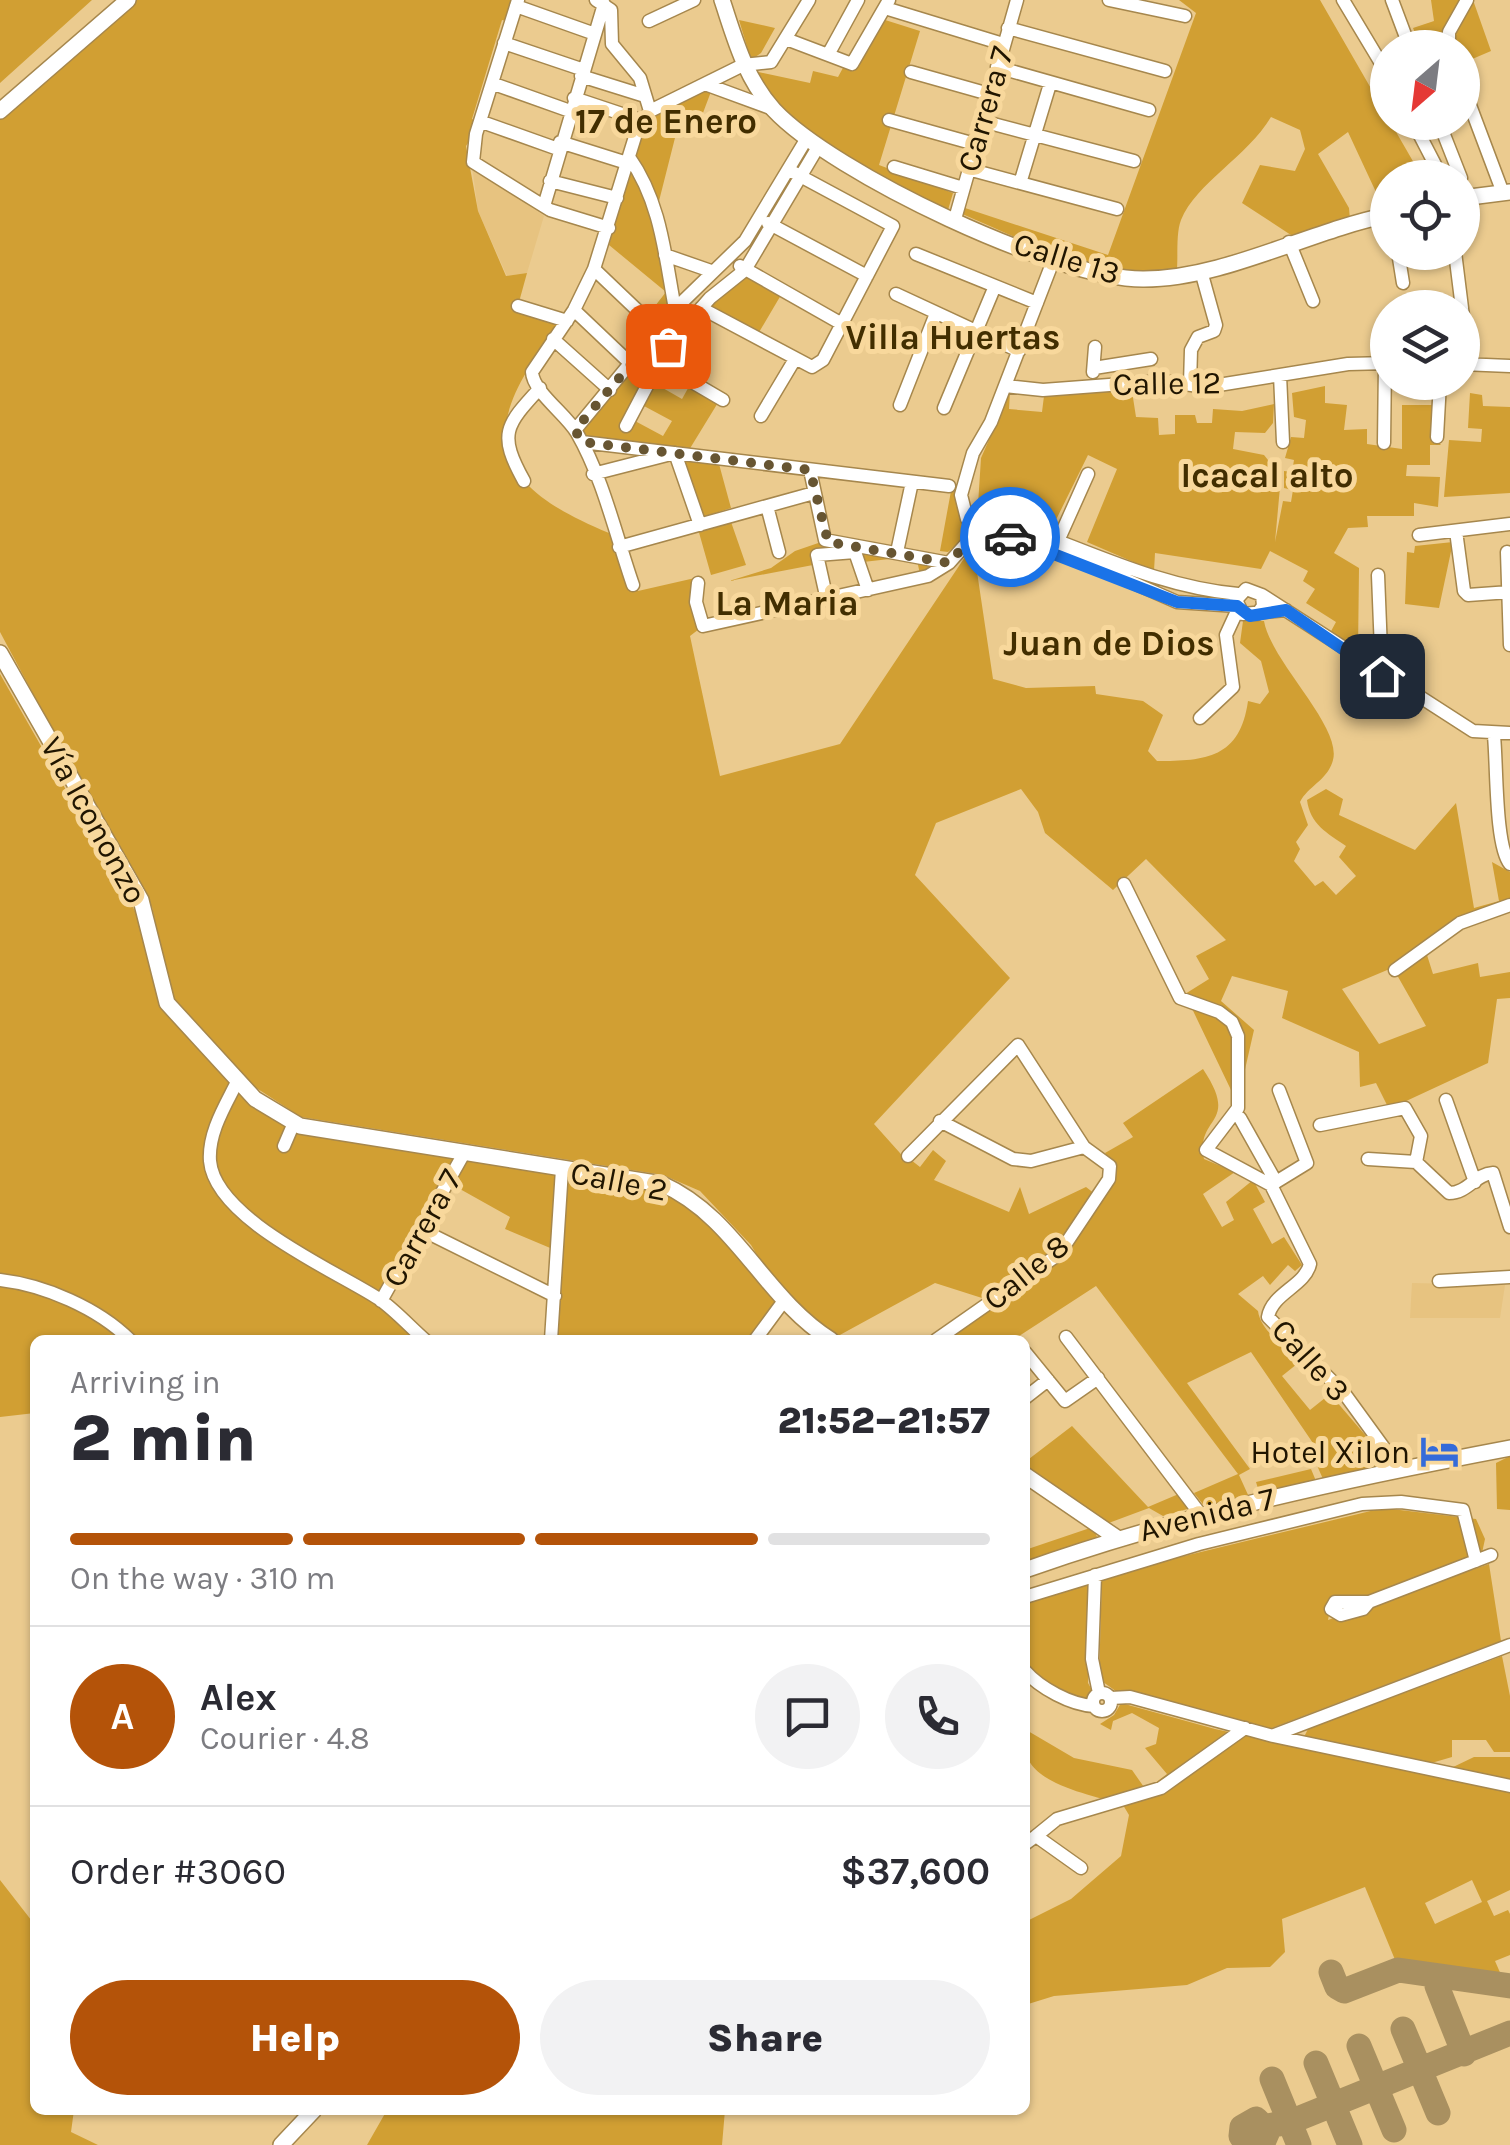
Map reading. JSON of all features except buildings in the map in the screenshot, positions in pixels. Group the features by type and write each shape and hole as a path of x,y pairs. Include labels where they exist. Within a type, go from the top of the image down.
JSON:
{"main road":[{"path":"0,111 128,0"},
{"name":"Calle 13","path":"722,0 743,65 773,109 812,142 955,220 1053,261 1140,280 1201,270 1370,220"},
{"path":"1480,190 1506,192"},
{"name":"Vía Icononzo","path":"0,653 141,900 167,1003 237,1082 293,1124 465,1156"},
{"name":"Calle 2","path":"465,1156 662,1184 682,1193 719,1222 783,1302 825,1335"},
{"name":"Avenida 7","path":"1030,1568 1116,1538 1201,1515 1510,1448"},
{"path":"1030,1478 1116,1538"},
{"path":"281,2145 309,2115"}],"street":[{"path":"650,22 694,0"},
{"path":"762,64 800,0"},
{"path":"494,84 572,104 646,109 743,65 770,62 809,0"},
{"path":"828,53 858,0"},
{"name":"Carrera 7","path":"955,220 1017,0"},
{"path":"1109,0 1185,16"},
{"path":"1392,0 1403,30"},
{"path":"1450,30 1468,0"},
{"path":"524,481 506,445 506,431 594,269 646,109 640,78 612,44 611,10 600,2 596,34 559,146 546,212"},
{"path":"1348,2 1370,43"},
{"path":"596,34 517,3 472,153 473,162 546,212 607,232"},
{"path":"786,39 852,64 887,4 1004,44"},
{"path":"1008,28 1166,71"},
{"path":"504,44 583,73 646,109"},
{"path":"997,68 1149,110"},
{"path":"911,72 989,94"},
{"name":"Calle 13","path":"705,84 773,109"},
{"path":"1022,180 1050,84"},
{"path":"890,120 975,144"},
{"path":"482,122 559,146 628,160 654,204 675,309"},
{"path":"982,122 1134,162"},
{"path":"1480,128 1506,192"},
{"path":"626,426 668,346 701,308 745,270 812,142"},
{"path":"894,167 963,188"},
{"path":"968,169 1022,180 1118,210"},
{"path":"701,308 795,359 818,366 892,226 796,173"},
{"path":"550,181 617,198"},
{"path":"579,436 610,390 675,309 767,222"},
{"path":"767,222 867,276"},
{"path":"1289,242 1312,301"},
{"path":"916,254 1037,303"},
{"path":"665,255 711,272"},
{"path":"730,260 842,324"},
{"path":"1053,261 1005,386 973,454 962,506 968,519 1177,602 1238,603"},
{"path":"594,269 638,310"},
{"path":"1190,384 1194,344 1198,336 1214,332 1216,324 1201,270"},
{"path":"1401,270 1403,282"},
{"path":"944,408 995,286"},
{"path":"896,294 936,316 1018,351"},
{"path":"518,306 570,316 632,364"},
{"path":"900,405 936,316"},
{"path":"655,336 668,346"},
{"path":"553,339 610,390"},
{"path":"1092,384 1095,347"},
{"path":"761,416 795,359"},
{"path":"1094,368 1152,359"},
{"path":"658,362 723,400"},
{"name":"Calle 12","path":"1005,386 1043,390 1162,381 1206,387 1370,365"},
{"path":"1480,365 1510,366"},
{"path":"1280,375 1284,442"},
{"path":"535,382 579,436 633,585"},
{"path":"1384,444 1385,400"},
{"path":"1437,437 1439,400"},
{"path":"579,436 674,454 949,486"},
{"path":"593,474 674,454"},
{"path":"674,454 700,524"},
{"path":"810,470 825,540 949,563"},
{"path":"1058,540 1088,474"},
{"path":"897,552 912,482"},
{"path":"620,546 814,493"},
{"path":"767,506 779,552"},
{"path":"698,583 696,602 704,626 928,576 949,563 986,526 1006,522 1179,586 1238,603 1246,615 1286,610"},
{"path":"1419,535 1510,524"},
{"path":"1456,531 1464,591 1468,595 1510,592"},
{"path":"827,600 817,555 855,552 868,590"},
{"path":"1508,552 1510,646"},
{"path":"1378,574 1382,676"},
{"path":"1200,718 1234,687 1226,636 1238,603 1250,588 1473,731 1494,736 1510,733"},
{"path":"1256,614 1264,606 1262,595"},
{"path":"1494,736 1505,788 1499,844 1510,864"},
{"path":"1124,884 1180,998 1220,1012 1232,1022 1238,1036 1238,1108 1206,1150 1274,1184"},
{"path":"1395,970 1460,923 1510,905"},
{"path":"908,1156 940,1120 1018,1046 1084,1147 1030,1160 1013,1159 940,1120"},
{"path":"237,1082 217,1120 210,1160 214,1175 241,1211 285,1246 381,1301 419,1335"},
{"path":"1274,1184 1307,1163 1279,1090"},
{"path":"1446,1100 1475,1182"},
{"path":"1320,1125 1404,1108 1421,1136 1416,1162"},
{"path":"1240,1118 1274,1184"},
{"path":"284,1146 293,1124"},
{"name":"Calle 8","path":"943,1335 1058,1254 1074,1237 1109,1179 1110,1166 1084,1147"},
{"name":"Carrera 7","path":"381,1301 465,1156"},
{"path":"1368,1160 1416,1162 1449,1193 1460,1193 1485,1173 1496,1176 1510,1227"},
{"path":"551,1335 562,1169"},
{"name":"Calle 3","path":"1274,1184 1311,1269 1272,1303 1268,1316 1334,1383 1400,1470"},
{"path":"422,1230 555,1296"},
{"path":"1440,1281 1510,1277"},
{"path":"0,1280 34,1284 117,1327 125,1335"},
{"path":"759,1335 783,1302"},
{"path":"1066,1337 1201,1515"},
{"path":"1030,1358 1065,1401 1098,1378"},
{"path":"1030,1394 1048,1380"},
{"path":"1030,1595 1362,1504 1401,1502 1462,1510 1476,1561"},
{"path":"1369,1602 1491,1555"},
{"path":"1095,1575 1092,1658 1101,1699"},
{"path":"1273,1736 1510,1645"},
{"path":"1030,1676 1079,1704 1130,1697 1273,1736 1510,1786"},
{"path":"1030,1690 1038,1683"},
{"path":"1081,1868 1030,1840 1057,1819 1160,1788 1244,1728"}],"shaded area":[{"path":"0,0 92,0 0,83"},
{"path":"132,0 516,0 510,22 502,20 472,119 481,124 466,146 478,211 506,276 527,273 519,302 565,318 518,388 507,417 506,444 515,469 535,491 566,513 609,533 628,588 638,591 695,578 703,626 690,636 720,776 840,744 973,545 993,679 1026,688 1095,686 1096,694 1143,701 1163,715 1148,751 1157,761 1205,757 1229,745 1244,720 1248,701 1260,704 1269,692 1261,661 1240,643 1243,621 1264,621 1269,637 1317,712 1333,746 1330,767 1300,802 1308,825 1296,842 1300,849 1294,861 1315,886 1323,881 1336,895 1356,876 1339,857 1346,846 1320,827 1309,808 1307,800 1326,789 1343,799 1339,815 1415,850 1456,803 1474,908 1499,901 1492,862 1510,872 1510,903 1459,922 1392,968 1342,989 1379,1044 1426,1026 1397,975 1427,955 1433,974 1478,963 1480,977 1510,972 1510,998 1497,999 1488,1063 1389,1109 1376,1083 1360,1087 1359,1052 1282,1018 1288,991 1232,976 1221,1001 1254,1030 1241,1087 1231,1090 1185,994 1209,979 1196,956 1226,940 1146,859 1113,890 1045,833 1038,812 1021,789 936,823 915,875 1010,978 874,1124 908,1162 920,1167 933,1150 946,1161 934,1180 1009,1212 1020,1187 1029,1214 1086,1187 1095,1194 1048,1255 982,1298 935,1283 836,1335 817,1324 773,1282 751,1245 700,1191 663,1175 301,1117 247,1082 172,1000 152,907 108,834 0,632 0,118"},
{"path":"1179,0 1320,0 1370,87 1370,140 1401,140 1412,160 1370,160 1370,179 1348,132 1318,154 1349,208 1350,220 1294,237 1242,203 1260,165 1295,171 1305,149 1300,130 1271,117 1188,207 1179,225 1177,269 1149,272 1094,265 1039,247 960,213 962,207 1108,255 1196,13"},
{"path":"1431,0 1463,0 1451,30 1413,28 1434,21"},
{"path":"1473,0 1491,51 1480,56 1480,30 1454,30"},
{"path":"882,19 920,31 879,165 953,193 948,210 816,137 792,118 754,71 810,83 813,71 838,77 850,55 860,55"},
{"path":"739,20 775,28 761,53 751,60"},
{"path":"705,87 712,89 695,134 677,130 659,201 634,157 639,141 659,112"},
{"path":"472,166 544,216 527,273 507,276 478,211"},
{"path":"631,167 652,204 673,310 668,317 655,306 666,292 609,245"},
{"path":"741,273 781,295 758,334 699,305"},
{"path":"655,339 665,346 635,421 663,436 672,421 644,406 654,383 682,399 691,383 719,401 689,450 585,439 581,430"},
{"path":"1131,385 1136,417 1158,418 1159,435 1175,434 1175,415 1195,415 1197,423 1212,423 1213,409 1242,411 1274,404 1273,423 1265,433 1235,432 1233,449 1264,455 1281,476 1275,542 1283,501 1291,502 1293,490 1284,488 1284,471 1292,472 1294,460 1285,458 1291,437 1304,438 1306,420 1294,417 1292,393 1325,386 1325,403 1347,405 1344,430 1367,429 1367,444 1402,449 1402,405 1432,405 1431,435 1441,445 1430,445 1430,465 1407,465 1406,476 1440,477 1438,507 1414,503 1414,516 1367,516 1368,527 1348,528 1334,553 1359,568 1358,651 1330,633 1336,622 1306,603 1315,589 1303,581 1308,571 1270,551 1261,569 1155,553 1154,571 1087,542 1117,469 1088,455 1050,532 1005,513 1001,518 978,505 981,458 1010,392 1009,409 1042,412 1044,396"},
{"path":"1480,395 1483,406 1510,407 1510,493 1444,497 1449,440 1481,442 1482,429 1468,428 1470,400 1480,400"},
{"path":"679,457 719,464 731,508 700,518"},
{"path":"951,491 965,495 976,513 967,536 948,552 940,551"},
{"path":"730,519 746,565 711,575 698,529"},
{"path":"827,540 942,559 920,574 916,556 863,562 851,547 811,552 813,565 729,581 771,568 795,551"},
{"path":"1453,542 1439,608 1405,604 1407,552 1414,553 1415,546"},
{"path":"0,674 139,918 156,989 295,1130 455,1158 374,1302 414,1335 30,1335 30,1414 0,1417"},
{"path":"1203,1069 1218,1101 1218,1111 1205,1134 1204,1159 1235,1172 1203,1194 1222,1227 1234,1220 1226,1202 1253,1180 1265,1202 1253,1209 1272,1244 1284,1237 1302,1265 1295,1271 1288,1265 1270,1285 1263,1276 1238,1294 1258,1311 1269,1332 1302,1360 1282,1376 1310,1410 1330,1394 1378,1450 1384,1466 1323,1479 1311,1452 1317,1449 1251,1352 1187,1383 1250,1469 1239,1475 1249,1497 1206,1508 1194,1493 1238,1474 1096,1286 1021,1335 952,1335 1067,1254 1113,1181 1114,1165 1105,1153 1133,1137 1123,1123"},
{"path":"466,1161 559,1176 555,1250 505,1229 510,1217 451,1184"},
{"path":"566,1177 648,1188 686,1204 718,1229 777,1302 753,1335 557,1335"},
{"path":"1412,1283 1505,1285 1500,1318 1410,1318"},
{"path":"1072,1426 1148,1507 1181,1493 1191,1508 1163,1516 1149,1508 1106,1524 1030,1471 1030,1458"},
{"path":"1510,1456 1510,1510 1497,1509 1496,1463"},
{"path":"1311,1469 1316,1481 1260,1495 1256,1482"},
{"path":"1383,1508 1476,1519 1485,1539 1482,1553 1374,1596 1332,1600 1328,1620 1489,1564 1501,1641 1267,1730 1117,1692 1099,1679 1102,1576"},
{"path":"1093,1527 1097,1537 1030,1560 1030,1548"},
{"path":"1090,1579 1088,1683 1093,1692 1082,1701 1042,1680 1030,1668 1030,1600"},
{"path":"1502,1656 1510,1696 1510,1752 1494,1752 1486,1740 1452,1740 1452,1757 1428,1764 1304,1737 1308,1729"},
{"path":"1121,1703 1215,1729 1510,1792 1510,1890 1487,1901 1494,1916 1508,1910 1510,1914 1510,1955 1495,1961 1505,1984 1398,1967 1365,1887 1282,1919 1285,1952 1270,1967 1227,1968 1187,1985 1054,1996 1030,2003 1030,1920 1071,1899 1121,1856 1129,1815 1123,1805 1074,1790 1041,1774 1030,1763 1030,1732 1074,1758 1132,1770 1146,1790 1167,1774 1145,1748 1156,1744 1159,1728 1132,1713 1113,1721 1111,1730 1100,1724 1114,1715","holes":["1472,1880 1482,1902 1435,1924 1425,1903"]},
{"path":"1474,1757 1510,1757 1510,1782 1449,1769"},
{"path":"0,1880 30,1919 30,2115 73,2115 71,2132 98,2145 0,2145"},
{"path":"384,2115 725,2115 722,2145 367,2145"}],"taxiway":[{"path":"1331,1972 1337,1987 1344,1991 1398,1970 1510,1986"},
{"path":"1437,1986 1464,2054"},
{"path":"1403,2029 1438,2113"},
{"path":"1267,2126 1290,2122 1510,2033"},
{"path":"1359,2046 1394,2130"},
{"path":"1316,2063 1350,2145"},
{"path":"1272,2079 1299,2145"},
{"path":"1248,2145 1241,2136 1242,2127 1256,2119 1268,2131 1262,2145"}],"way so far":[{"path":"668,346 655,336 575,430 582,442 810,470 828,542 949,563 982,526 991,525 1010,537"}],"place":[{"name":"Hotel Xilon","path":"1440,1452"}],"district":[{"name":"17 de Enero","path":"666,121"},
{"name":"Villa Huertas","path":"953,337"},
{"name":"Icacal alto","path":"1267,475"},
{"name":"La Maria","path":"787,603"},
{"name":"Juan de Dios","path":"1109,643"}],"route":[{"path":"1010,537 1088,563 1177,602 1237,606 1250,616 1286,610 1382,676"}]}
